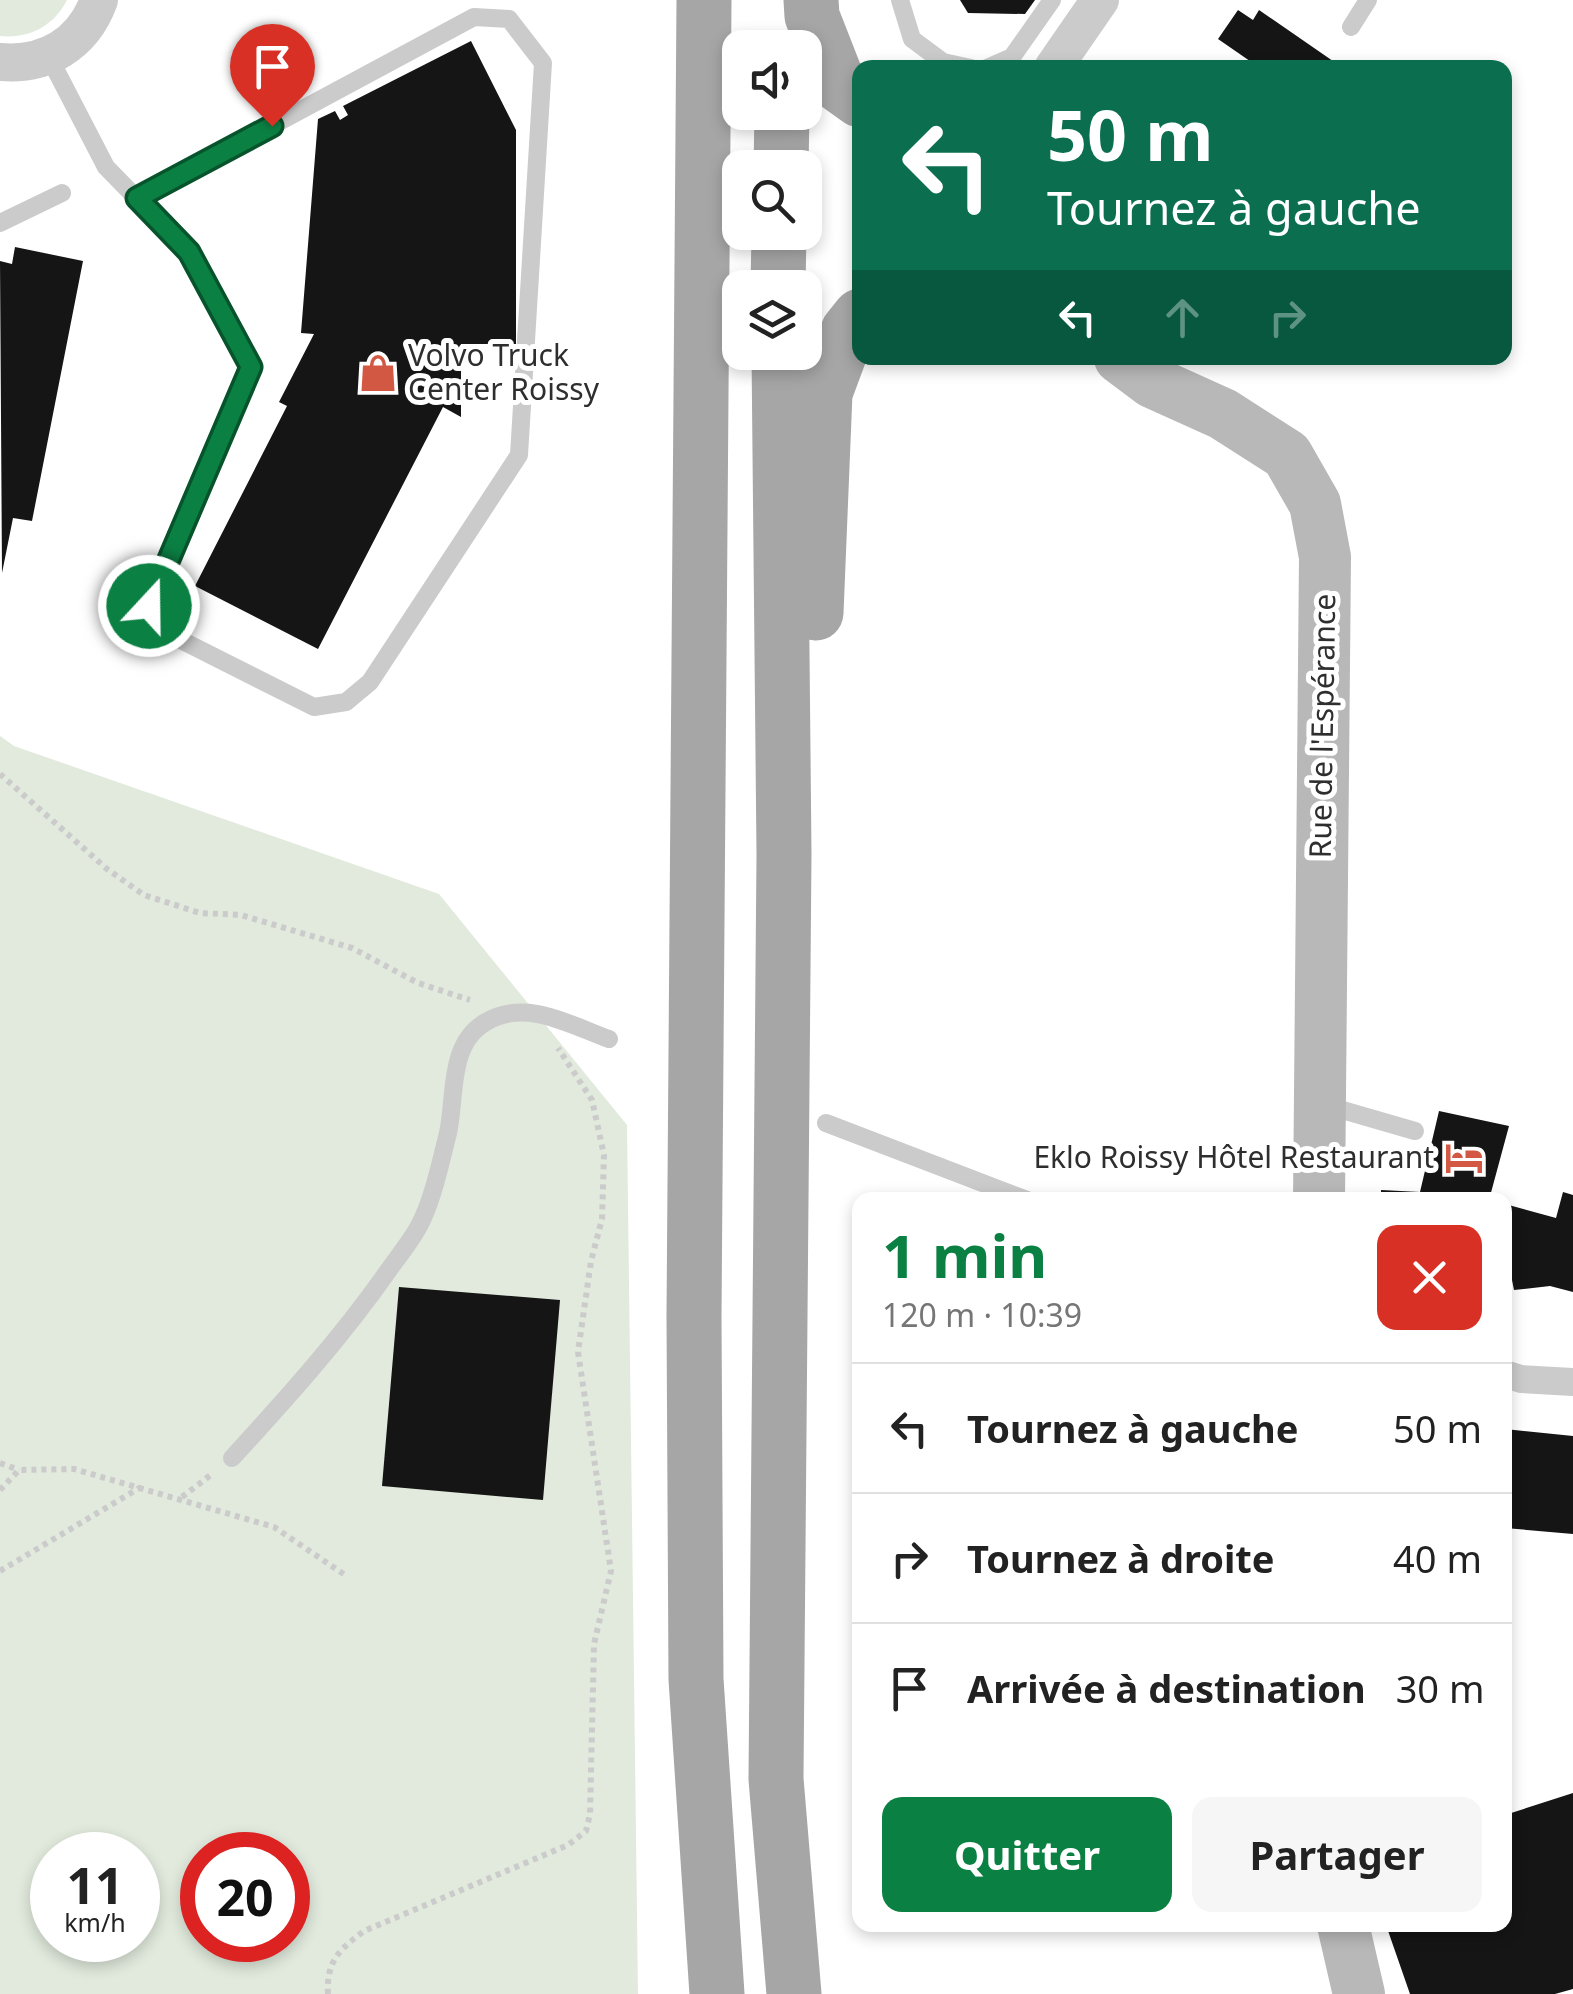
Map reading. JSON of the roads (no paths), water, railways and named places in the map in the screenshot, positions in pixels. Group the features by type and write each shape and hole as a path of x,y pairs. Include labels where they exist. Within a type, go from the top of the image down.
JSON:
{"main road":[{"path":"704,0 694,1296 696,1660 717,1994"},
{"path":"783,30 784,0"},
{"path":"811,0 812,16 840,85 852,94"},
{"path":"784,854 814,657 825,394 852,326"},
{"name":"Rue de l'Espérance","path":"1129,365 1152,382 1224,414 1287,455 1315,504 1325,557 1319,1192"},
{"path":"779,370 784,854 776,1779 794,1994"},
{"path":"1345,1932 1360,1994"}],"street":[{"path":"0,62 20,64 50,57 74,41 99,0"},
{"path":"1059,60 1100,0"},
{"path":"1512,1376 1573,1382"}],"lane":[{"path":"900,0 912,39 940,60"},
{"path":"1005,60 1012,57 1052,0"},
{"path":"1351,27 1368,0"},
{"path":"50,57 106,168 189,252 251,367 158,581 149,606 157,628 314,707 346,702 370,682 519,456 542,64 509,19 474,16 137,198"},
{"path":"0,223 62,193"},
{"path":"232,1458 347,1329 422,1222 448,1130 456,1068 466,1042 483,1023 508,1013 547,1015 609,1038"},
{"path":"1320,1103 1416,1131"},
{"path":"826,1122 1006,1192"}],"place":[{"name":"Volvo Truck Center Roissy","path":"378,373"},
{"name":"Eklo Roissy Hôtel Restaurant","path":"1464,1158"}]}
